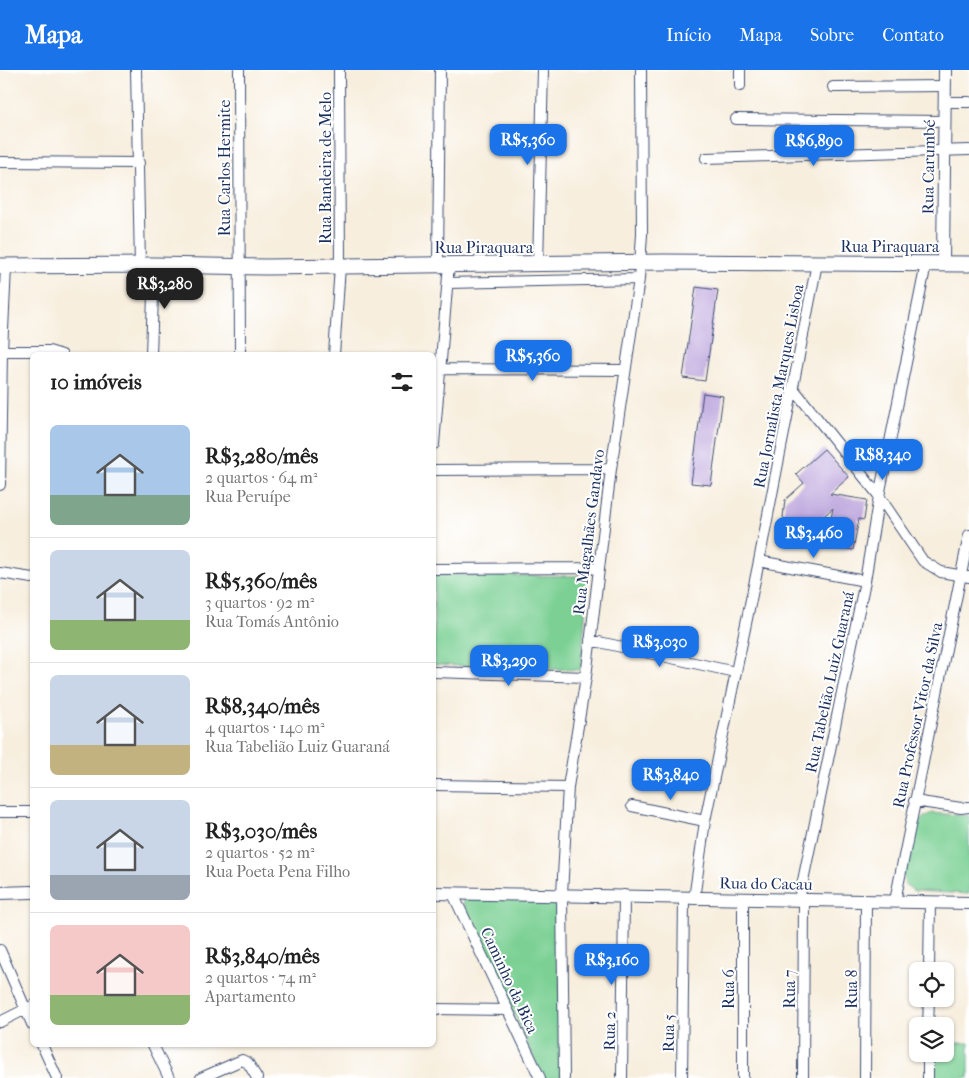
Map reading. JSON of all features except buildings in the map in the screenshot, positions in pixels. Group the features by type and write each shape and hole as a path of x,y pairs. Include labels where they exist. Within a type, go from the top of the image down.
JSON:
{"main road":[{"name":"Rua Piraquara","path":"3,266 340,266 640,262 969,264"}],"street":[{"path":"136,70 139,163 147,265 151,352"},
{"name":"Rua Carlos Hermite","path":"239,70 240,352"},
{"name":"Rua Bandeira de Melo","path":"334,352 340,266 339,70"},
{"path":"436,423 448,283 444,264 440,70"},
{"path":"538,264 544,70"},
{"name":"Rua Magalhães Gandavo","path":"564,1078 562,894 568,787 586,677 598,568 640,262 641,70"},
{"path":"740,70 740,86"},
{"name":"Rua Carumbé","path":"943,264 946,70"},
{"path":"833,87 945,86"},
{"path":"945,102 969,102"},
{"path":"736,119 945,122"},
{"path":"706,158 969,150"},
{"path":"0,162 139,163"},
{"name":"Rua Jornalista Marques Lisboa","path":"689,898 759,561 817,263"},
{"name":"Rua Tabelião Luiz Guaraná","path":"802,900 865,581 879,496 926,264"},
{"path":"0,484 3,266"},
{"path":"448,283 638,279"},
{"path":"1,351 52,352"},
{"path":"441,369 625,370"},
{"path":"793,388 879,496 923,561 941,572 965,576"},
{"path":"436,470 611,469"},
{"name":"Rua Professor Vitor da Silva","path":"895,901 914,801 965,576 969,535"},
{"path":"759,561 865,581"},
{"path":"436,568 598,568"},
{"path":"0,573 30,578"},
{"path":"590,640 735,672"},
{"path":"436,672 586,677"},
{"path":"436,785 568,787"},
{"path":"914,801 961,808 969,807"},
{"path":"632,806 705,821"},
{"path":"0,812 30,812"},
{"path":"0,893 30,892"},
{"name":"Rua do Cacau","path":"436,893 624,895 743,900 969,903"},
{"name":"Caminho da Bica","path":"453,894 540,1078"},
{"name":"Rua 2","path":"622,1078 624,895"},
{"name":"Rua 5","path":"682,1078 689,898"},
{"name":"Rua 6","path":"743,900 743,1078"},
{"name":"Rua 7","path":"802,900 804,1078"},
{"name":"Rua 8","path":"865,1078 866,901"},
{"path":"929,962 930,902"},
{"path":"0,950 29,1008 0,1022"},
{"path":"436,1009 508,1010"},
{"path":"43,1047 57,1078"},
{"path":"154,1047 169,1078"},
{"path":"201,1078 239,1060 246,1061 257,1078"},
{"path":"928,1062 928,1078"}],"green space":[{"path":"436,575 588,576 581,670 436,665"},
{"path":"932,813 969,816 969,894 914,891 906,885 903,877 914,831 924,817"},
{"path":"500,897 559,897 561,1078 543,1078 462,900"},
{"path":"954,1043 969,1043 969,1078 933,1078 934,1062 954,1062"}]}
